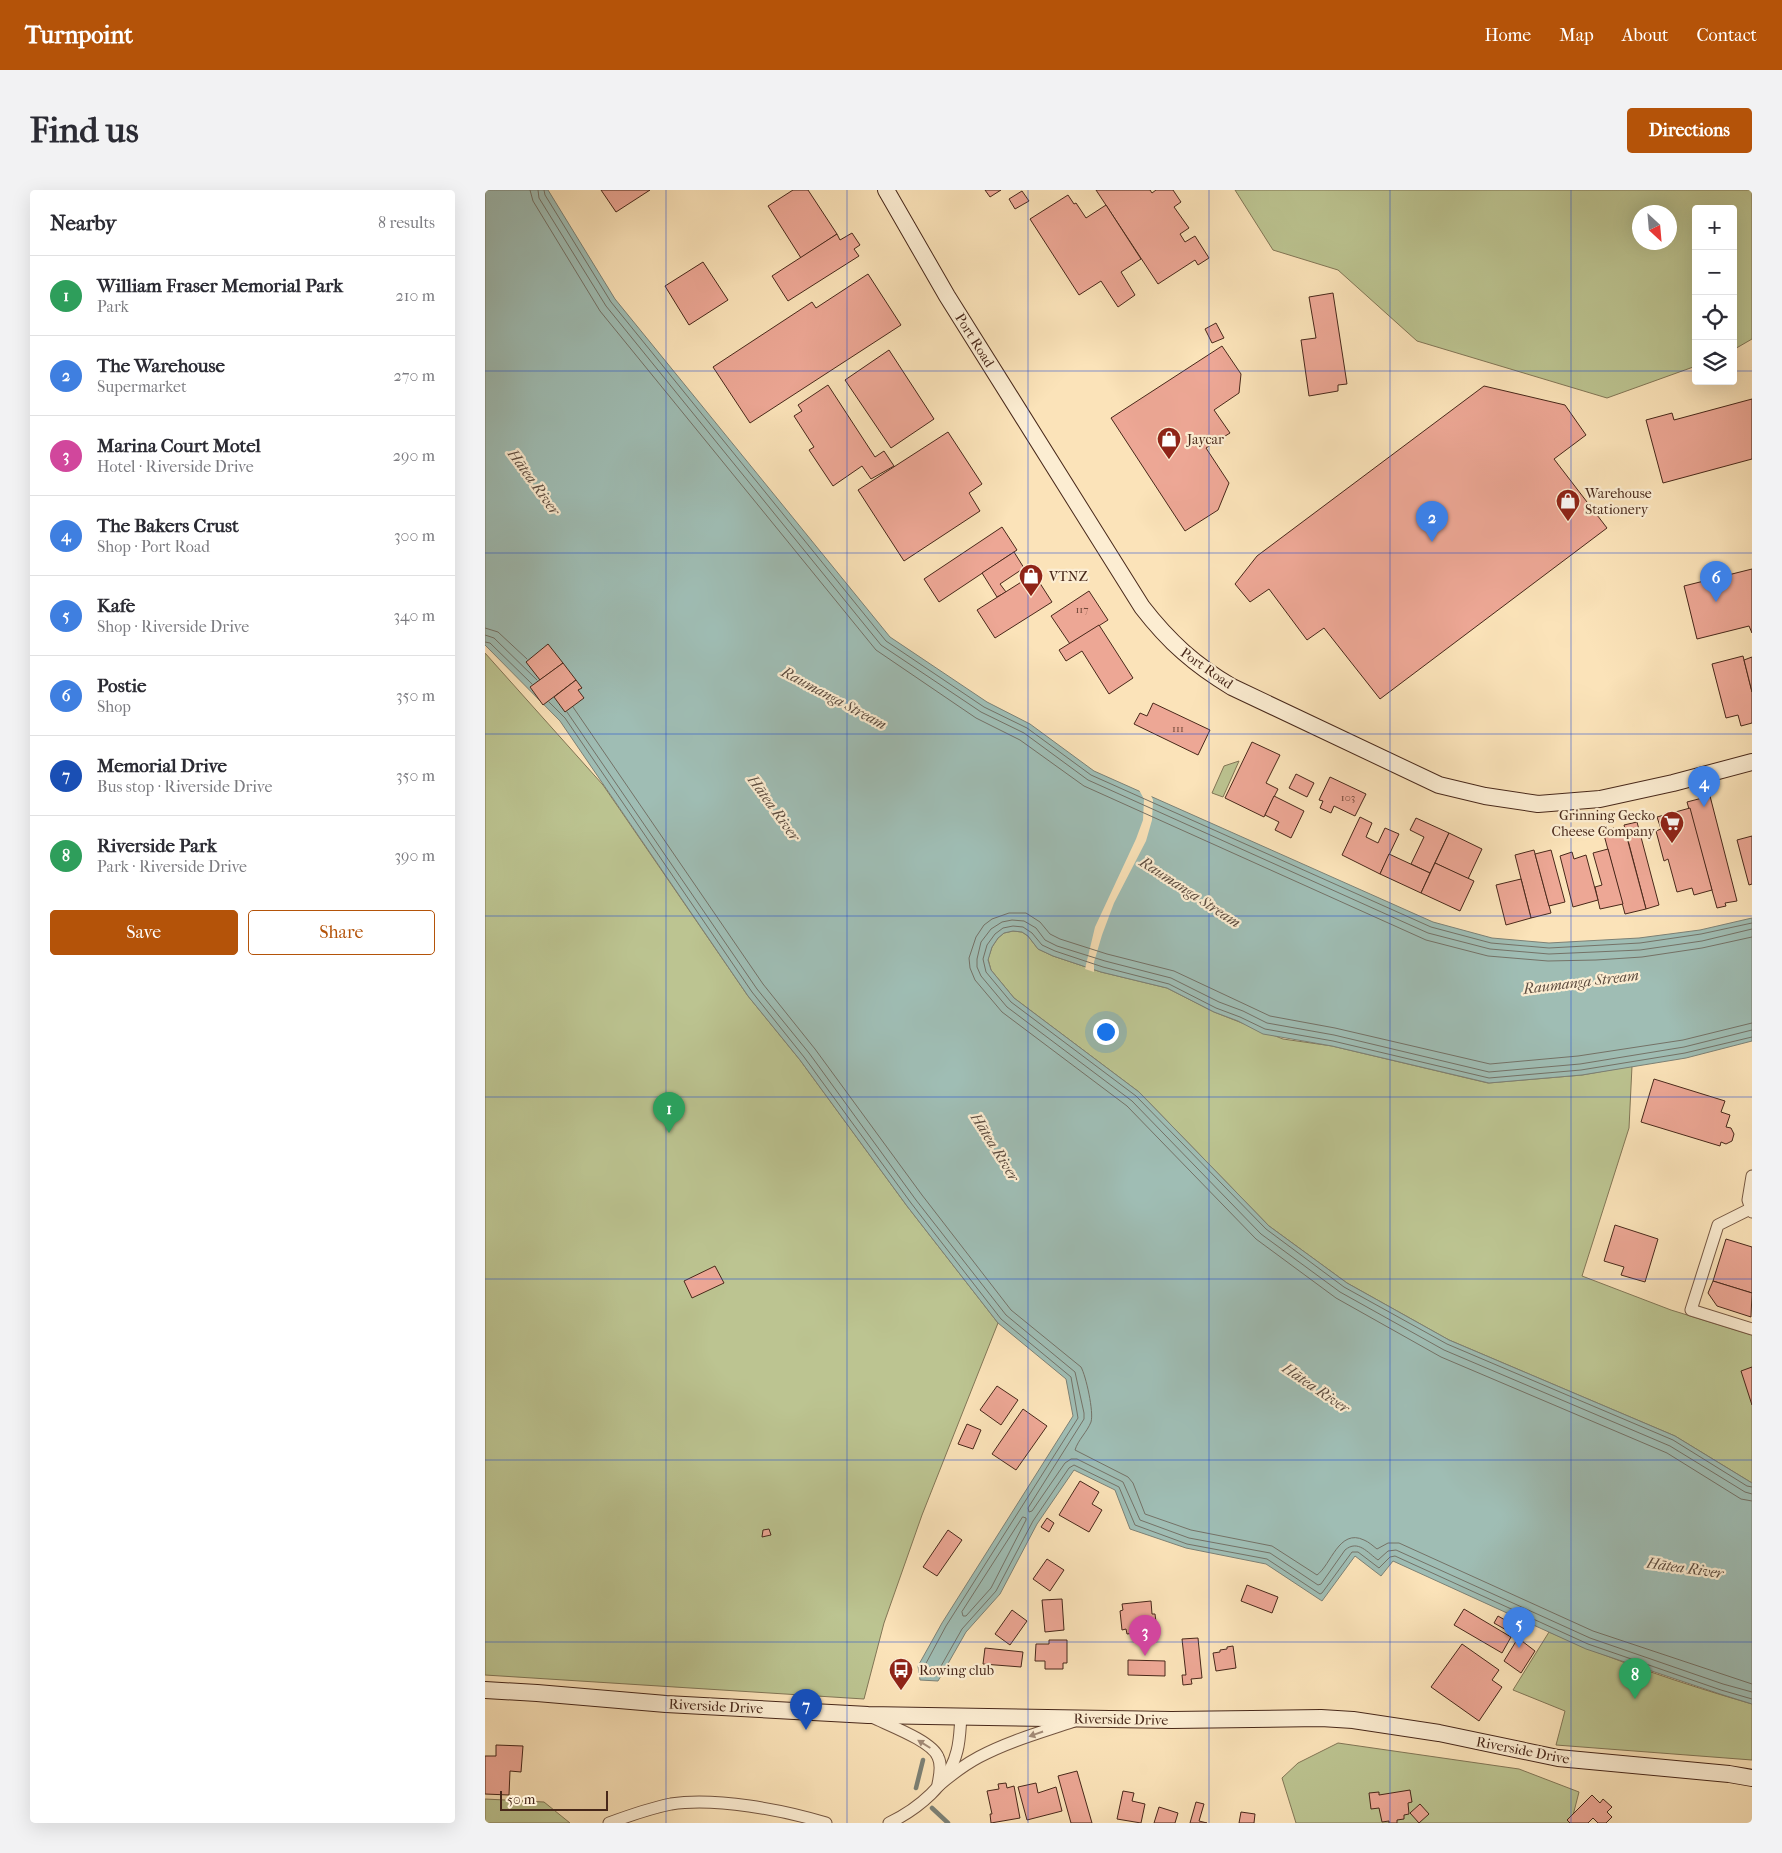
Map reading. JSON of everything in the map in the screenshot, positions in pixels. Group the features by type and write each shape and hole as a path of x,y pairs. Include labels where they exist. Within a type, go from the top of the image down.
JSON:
{"main road":[{"name":"Port Road","path":"886,190 947,296 1131,590 1166,636 1193,662 1212,675 1232,687 1439,785 1485,796 1538,804 1600,800 1752,762"},
{"name":"Riverside Drive","path":"485,1690 666,1704 868,1714 1172,1720 1321,1718 1353,1720 1439,1733 1558,1758 1729,1774 1752,1778"}],"street":[{"path":"1752,1176 1748,1200 1751,1211 1718,1225 1691,1310 1752,1328"},
{"path":"868,1714 930,1747 938,1756 940,1763 938,1786"},
{"path":"889,1823 912,1811 934,1792 948,1773 957,1754 961,1716"},
{"path":"938,1786 956,1771 1008,1743 1083,1718"},
{"path":"609,1823 670,1804 724,1803 805,1817 826,1823"}],"green space":[{"path":"1235,190 1752,190 1752,339 1737,348 1737,205 1692,205 1692,367 1607,398 1417,341 1338,270 1273,250"},
{"path":"485,653 603,785 748,996 800,1060 907,1206 998,1323 922,1515 884,1623 864,1699 485,1675"},
{"path":"1239,761 1223,797 1212,793 1224,766"},
{"path":"1022,932 1028,936 1038,949 1053,956 1101,972 1167,988 1214,1012 1283,1039 1332,1046 1488,1083 1582,1075 1632,1066 1629,1128 1582,1276 1671,1310 1752,1335 1752,1483 1675,1436 1449,1340 1347,1283 1269,1226 1139,1092 1014,998 991,970 988,959 992,947 998,938 1004,933"},
{"path":"1549,1632 1598,1653 1752,1704 1752,1760 1556,1745 1565,1711 1513,1690"},
{"path":"1338,1743 1519,1769 1579,1792 1571,1823 1296,1823 1282,1778 1298,1763"},
{"path":"485,1799 544,1802 570,1823 485,1823"}],"water":[{"path":"485,190 548,190 615,299 890,637 987,702 1030,724 1094,771 1433,922 1492,938 1549,943 1639,938 1700,930 1752,918 1752,1041 1686,1058 1582,1075 1489,1083 1332,1046 1263,1034 1167,988 1101,972 1053,956 1038,949 1028,936 1022,932 1004,933 992,947 988,960 991,970 1014,998 1139,1092 1269,1226 1347,1283 1449,1340 1675,1436 1752,1483 1752,1704 1586,1649 1393,1561 1381,1576 1355,1556 1322,1601 1266,1564 1186,1548 1130,1529 1115,1490 1074,1470 1037,1524 1000,1594 966,1632 938,1681 920,1680 918,1666 942,1623 1073,1416 1066,1379 998,1323 907,1206 800,1060 748,996 560,721 485,645"}],"pier":[{"path":"1138,788 1150,793 1153,800 1152,820 1146,841 1114,903 1094,962 1094,972 1085,969 1095,927 1143,820 1144,799"}],"building":[{"path":"601,190 650,190 616,212"},
{"path":"793,190 808,190 837,234 801,258 768,206"},
{"path":"985,190 1001,190 990,197"},
{"path":"1096,190 1150,190 1152,193 1156,190 1173,190 1181,202 1174,207 1189,228 1180,234 1185,242 1195,236 1209,258 1198,265 1195,260 1158,284"},
{"path":"1022,191 1029,201 1015,209 1009,199"},
{"path":"1068,195 1086,218 1106,205 1141,259 1121,272 1135,295 1118,307 1101,281 1079,295 1030,219"},
{"path":"852,233 860,245 854,249 859,256 788,301 772,276 837,234 840,240"},
{"path":"703,262 728,300 689,325 665,286"},
{"path":"868,274 901,325 750,423 713,367 812,302 816,308"},
{"path":"1333,293 1347,384 1338,385 1338,391 1309,396 1301,340 1316,338 1309,297"},
{"path":"1216,323 1224,338 1212,343 1205,329"},
{"path":"1222,346 1241,374 1239,393 1214,410 1230,433 1206,448 1229,483 1218,510 1185,531 1111,418"},
{"path":"889,350 934,419 891,448 845,380"},
{"path":"828,385 875,457 884,451 894,466 871,479 862,466 833,486 809,450 814,447 794,416 802,411 798,405"},
{"path":"1484,386 1565,405 1586,435 1554,459 1607,528 1380,699 1324,628 1307,640 1269,589 1250,602 1235,584 1257,556"},
{"path":"1752,399 1752,459 1663,483 1646,420 1672,413 1674,420"},
{"path":"948,432 982,484 969,493 980,511 904,561 858,490"},
{"path":"1002,527 1017,550 939,602 924,579"},
{"path":"1014,552 1024,568 1000,584 1006,592 997,597 982,573"},
{"path":"1752,569 1752,633 1749,626 1697,639 1684,586"},
{"path":"1034,574 1052,602 995,638 977,610"},
{"path":"1089,591 1108,620 1070,644 1051,616"},
{"path":"1099,625 1133,678 1109,694 1082,651 1066,661 1059,650"},
{"path":"548,644 563,663 540,680 526,662"},
{"path":"1743,656 1752,692 1752,723 1741,726 1738,715 1726,718 1712,664"},
{"path":"1752,657 1752,692 1744,660"},
{"path":"563,663 576,680 543,705 530,687"},
{"path":"576,680 582,688 578,690 584,698 565,712 554,697"},
{"path":"1153,703 1210,730 1198,755 1134,724 1140,713 1147,716"},
{"path":"1252,742 1280,755 1266,783 1278,789 1264,817 1225,798"},
{"path":"1296,774 1314,783 1307,797 1289,788"},
{"path":"1330,777 1366,794 1355,816 1334,806 1331,813 1320,808 1323,801 1319,800"},
{"path":"1274,796 1304,811 1291,838 1275,830 1279,822 1265,815"},
{"path":"1710,796 1737,901 1725,903 1726,906 1717,908 1687,802"},
{"path":"1690,808 1712,890 1694,895 1692,888 1677,892 1668,859 1664,861 1656,831 1661,829 1657,817"},
{"path":"1360,817 1372,823 1366,837 1378,843 1385,828 1399,834 1380,874 1342,855"},
{"path":"1416,818 1449,833 1430,873 1411,864 1424,837 1410,830"},
{"path":"1637,822 1659,905 1646,909 1624,825"},
{"path":"1614,828 1616,836 1626,834 1646,909 1625,914 1603,831"},
{"path":"1449,833 1482,849 1468,879 1435,863"},
{"path":"1752,836 1752,884 1749,885 1737,840"},
{"path":"1608,849 1623,904 1600,909 1595,887 1602,885 1593,853"},
{"path":"1534,850 1551,913 1531,918 1515,855"},
{"path":"1551,850 1565,902 1549,906 1535,854"},
{"path":"1572,852 1574,859 1586,855 1598,900 1573,907 1560,856"},
{"path":"1389,854 1430,873 1421,893 1380,874"},
{"path":"1435,863 1474,881 1460,911 1421,893"},
{"path":"1521,879 1531,918 1506,925 1496,885"},
{"path":"1654,1079 1725,1101 1721,1112 1730,1115 1726,1127 1731,1128 1734,1134 1732,1141 1726,1144 1721,1142 1720,1146 1641,1122"},
{"path":"1615,1225 1658,1239 1645,1282 1621,1275 1624,1267 1604,1261"},
{"path":"1726,1239 1752,1247 1752,1293 1713,1281"},
{"path":"715,1266 724,1283 692,1298 684,1281"},
{"path":"1713,1281 1752,1293 1751,1317 1717,1306 1708,1293"},
{"path":"1752,1367 1752,1405 1741,1371"},
{"path":"997,1386 1018,1400 1001,1425 980,1410"},
{"path":"1023,1409 1047,1426 1016,1470 992,1454"},
{"path":"967,1424 981,1430 973,1449 958,1444"},
{"path":"1080,1481 1099,1492 1092,1504 1102,1510 1089,1532 1059,1515"},
{"path":"1047,1518 1054,1523 1049,1532 1041,1527"},
{"path":"769,1529 771,1535 762,1537 763,1530"},
{"path":"948,1530 962,1540 937,1576 923,1567"},
{"path":"1047,1559 1064,1570 1050,1591 1033,1579"},
{"path":"1247,1585 1278,1597 1272,1613 1241,1601"},
{"path":"1062,1599 1064,1630 1045,1632 1042,1600"},
{"path":"1151,1601 1152,1614 1155,1614 1157,1630 1127,1634 1126,1629 1122,1630 1120,1611 1123,1610 1122,1604"},
{"path":"1464,1609 1511,1637 1502,1653 1454,1625"},
{"path":"1012,1610 1027,1621 1010,1645 995,1634"},
{"path":"1498,1616 1512,1624 1508,1631 1494,1623"},
{"path":"1198,1638 1202,1678 1191,1679 1192,1684 1183,1685 1182,1675 1186,1675 1182,1639"},
{"path":"1518,1638 1535,1651 1521,1673 1504,1661"},
{"path":"1049,1640 1067,1640 1067,1663 1063,1663 1063,1669 1045,1669 1045,1661 1035,1661 1036,1644 1049,1644"},
{"path":"1462,1644 1499,1670 1492,1680 1502,1687 1479,1721 1431,1687"},
{"path":"1233,1646 1236,1668 1216,1671 1213,1653"},
{"path":"985,1648 1023,1652 1021,1667 983,1664"},
{"path":"1128,1660 1165,1661 1165,1676 1128,1675"},
{"path":"496,1745 523,1746 521,1772 510,1771 509,1795 485,1794 485,1756 496,1756"},
{"path":"1077,1771 1092,1823 1071,1823 1058,1776"},
{"path":"1006,1783 1007,1788 1014,1786 1020,1818 991,1823 990,1814 992,1814 987,1791 999,1789 998,1784"},
{"path":"1036,1783 1038,1793 1056,1787 1062,1811 1027,1820 1018,1787"},
{"path":"1410,1790 1412,1802 1408,1803 1409,1814 1404,1815 1404,1819 1397,1820 1397,1823 1382,1822 1379,1808 1371,1809 1369,1793 1379,1792 1379,1795"},
{"path":"1123,1791 1134,1793 1132,1801 1145,1804 1141,1823 1117,1819"},
{"path":"1592,1795 1600,1803 1603,1799 1612,1807 1607,1812 1612,1817 1606,1823 1598,1823 1593,1818 1588,1823 1570,1823 1567,1820"},
{"path":"1196,1802 1204,1804 1199,1821 1207,1823 1190,1823"},
{"path":"1420,1804 1429,1814 1419,1823 1410,1813"},
{"path":"1159,1807 1178,1813 1175,1823 1154,1823"},
{"path":"1241,1812 1255,1814 1254,1823 1239,1823"}],"waterway":[{"path":"916,1788 923,1760"},
{"path":"932,1808 948,1823"}],"place":[{"name":"Jaycar","path":"1169,460"},
{"name":"Warehouse Stationery","path":"1568,522"},
{"name":"The Warehouse","path":"1432,542"},
{"name":"VTNZ","path":"1031,597"},
{"name":"Postie","path":"1716,602"},
{"name":"The Bakers Crust","path":"1704,807"},
{"name":"Grinning Gecko Cheese Company","path":"1672,844"},
{"name":"William Fraser Memorial Park","path":"669,1133"},
{"name":"Kafe","path":"1519,1648"},
{"name":"Marina Court Motel","path":"1145,1656"},
{"name":"Rowing club","path":"901,1691"},
{"name":"Riverside Park","path":"1635,1699"},
{"name":"Memorial Drive","path":"806,1730"}],"water label":[{"name":"Hātea River","path":"534,482"},
{"name":"Raumanga Stream","path":"834,698"},
{"name":"Hātea River","path":"774,808"},
{"name":"Raumanga Stream","path":"1190,892"},
{"name":"Raumanga Stream","path":"1581,982"},
{"name":"Hātea River","path":"995,1147"},
{"name":"Hātea River","path":"1316,1388"},
{"name":"Hātea River","path":"1685,1568"}]}
